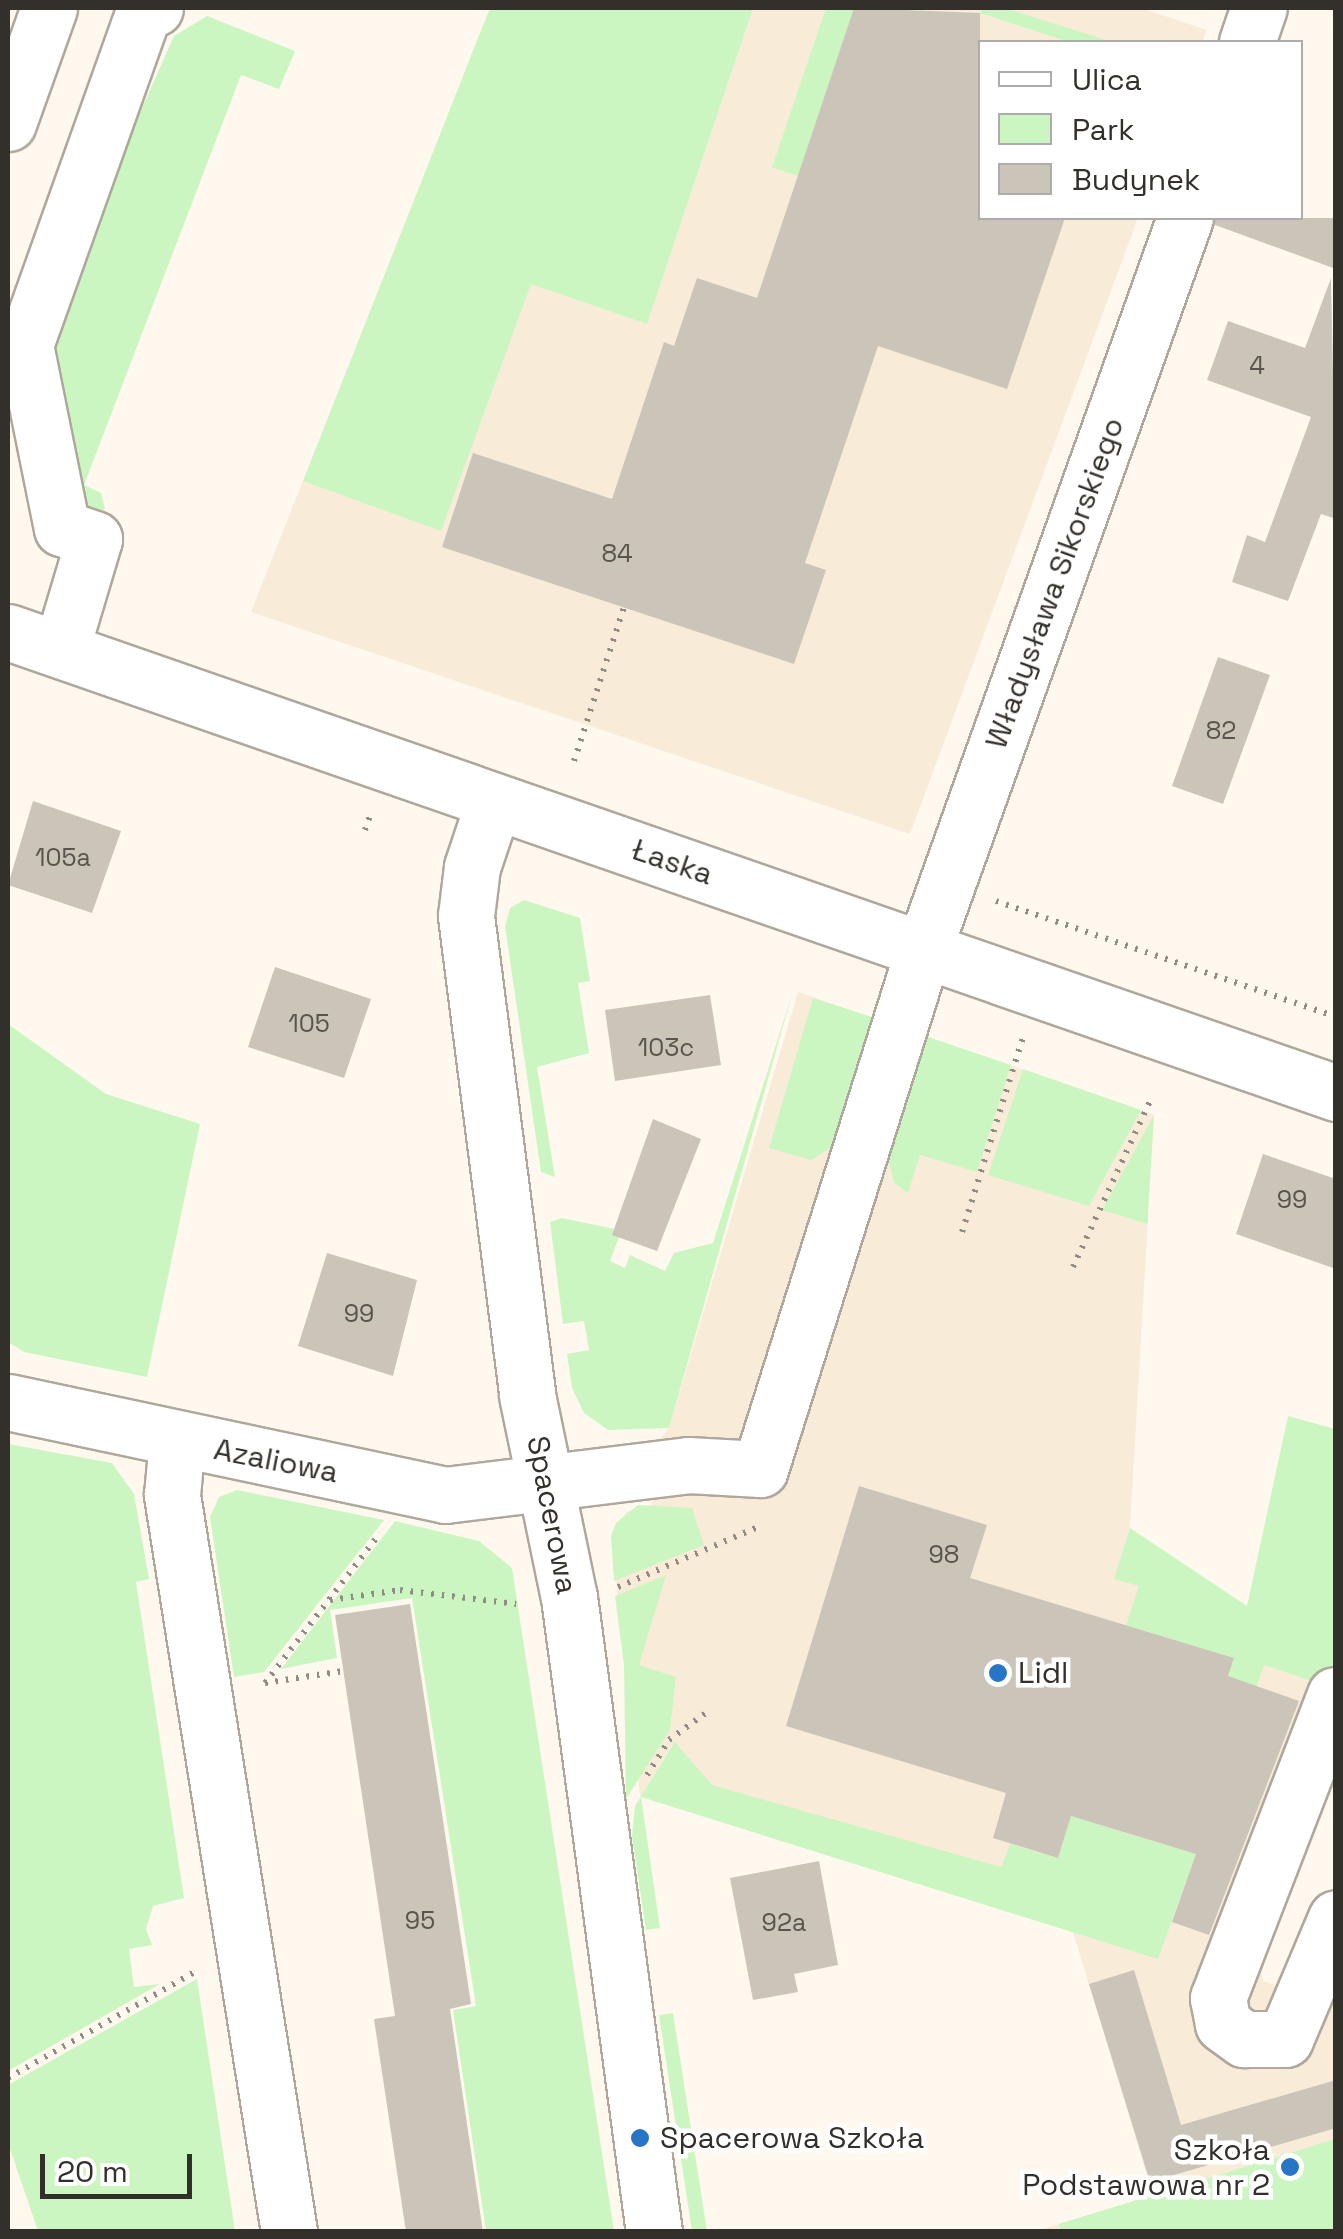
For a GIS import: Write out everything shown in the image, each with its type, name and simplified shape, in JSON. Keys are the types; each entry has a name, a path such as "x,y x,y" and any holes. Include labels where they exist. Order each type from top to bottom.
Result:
{"street":[{"path":"8,124 49,8"},
{"path":"1248,40 1259,8"},
{"path":"61,650 94,539 62,528 16,342 142,9"},
{"name":"Władysława Sikorskiego","path":"546,1486 688,1465 760,1468 924,948 1184,220"},
{"name":"Łaska","path":"8,632 1336,1093"},
{"name":"Spacerowa","path":"494,801 472,867 466,916 527,1395 569,1598 654,2232"},
{"name":"Azaliowa","path":"8,1402 445,1495 546,1486"},
{"path":"177,1440 172,1495 289,2232"},
{"path":"1335,1695 1218,1998 1223,2024 1244,2038 1285,2038 1336,1918"}],"path":[{"path":"574,762 624,607"},
{"path":"985,884 992,900 1336,1018"},
{"path":"962,1232 1017,1054"},
{"path":"1073,1267 1151,1099"},
{"path":"265,1683 385,1527"},
{"path":"329,1600 400,1590 528,1605"},
{"path":"248,1686 343,1671"},
{"path":"640,1784 669,1740 707,1712"},
{"path":"8,2078 244,1944"}],"shaded area":[{"path":"490,8 1141,8 1207,30 1203,40 978,40 978,220 1137,220 910,834 251,612"},
{"path":"798,992 1154,1115 1130,1528 1277,1628 1335,1689 1259,1962 1263,1981 1335,2003 1335,2231 1036,2231 1153,2195 1072,1929 640,1796 611,1536 626,1512 651,1505 660,1490 659,1440 669,1428"}],"green space":[{"path":"490,8 753,8 647,324 531,284 441,531 303,481"},
{"path":"826,8 854,8 798,176 772,167"},
{"path":"982,8 1005,8 1106,40 1063,40 980,13"},
{"path":"207,16 295,51 279,89 241,75 84,485 101,493 105,509 81,527 39,340 174,36"},
{"path":"524,900 580,918 590,981 578,983 589,1053 537,1067 555,1177 541,1172 505,926 510,908"},
{"path":"793,991 669,1428 608,1430 584,1413 572,1388 567,1354 589,1350 584,1321 563,1324 550,1222 562,1218 615,1229 619,1237 610,1261 625,1268 630,1255 665,1271 674,1253 713,1243"},
{"path":"813,998 878,1019 840,1142 811,1160 769,1148"},
{"path":"8,1024 106,1094 200,1124 147,1377 24,1352 8,1342"},
{"path":"922,1035 1011,1065 977,1172 920,1155 908,1193 894,1183 886,1151"},
{"path":"1023,1069 1141,1110 1089,1206 988,1175"},
{"path":"1154,1115 1148,1212 1148,1224 1102,1210"},
{"path":"1288,1416 1335,1429 1335,1689 1264,1665 1158,1959 641,1797 660,1928 646,1930 632,1836 635,1806 675,1742 712,1785 1001,1867 1010,1844 1058,1858 1071,1816 1175,1848 1234,1658 1126,1625 1139,1586 1114,1579 1130,1528 1247,1606"},
{"path":"8,1444 112,1463 134,1494 149,1579 136,1582 184,1898 153,1906 146,1929 152,1945 129,1949 134,1987 160,1984 8,2071"},
{"path":"237,1490 384,1520 264,1672 234,1677 210,1517 219,1497"},
{"path":"638,1505 692,1508 704,1545 614,1581 611,1536 616,1523"},
{"path":"395,1521 479,1541 512,1568 614,2231 486,2231 453,2010 476,2006 412,1598 330,1610 337,1658 281,1669"},
{"path":"666,1575 639,1665 676,1677 670,1730 626,1799 624,1665 615,1596"},
{"path":"197,1979 235,2231 38,2231 8,2143 8,2085"},
{"path":"673,2013 707,2231 692,2231 659,2015"},
{"name":"Szkoła Podstawowa nr 2","path":"1335,2139 1335,2231 1061,2232 1059,2224"}],"building":[{"path":"854,8 980,13 978,220 1064,220 1007,389 878,346 805,563 826,570 794,664 442,547 473,453 612,499 664,342 674,346 697,278 757,298"},
{"path":"1336,218 1336,269 1215,225 1215,220"},
{"path":"1331,278 1336,519 1321,514 1288,601 1232,582 1247,535 1265,542 1311,417 1207,380 1228,321 1305,348"},
{"path":"1218,657 1270,675 1223,804 1172,786"},
{"path":"33,801 121,831 92,913 8,885"},
{"path":"275,967 371,999 344,1078 248,1047"},
{"path":"710,995 721,1065 615,1081 605,1010"},
{"path":"653,1119 701,1139 657,1251 612,1235"},
{"path":"1263,1154 1336,1179 1336,1269 1236,1234"},
{"path":"327,1253 417,1280 393,1376 298,1346"},
{"path":"859,1486 987,1525 970,1578 1234,1658 1228,1676 1299,1701 1209,1935 1172,1922 1196,1854 1071,1816 1058,1858 993,1838 1006,1793 786,1726"},
{"path":"410,1604 471,2004 450,2009 483,2232 406,2232 374,2019 395,2016 335,1615"},
{"path":"819,1861 838,1965 794,1974 798,1992 753,2000 730,1878"},
{"path":"1134,1970 1181,2125 1336,2080 1336,2128 1150,2182 1089,1984"}],"place":[{"name":"Lidl","path":"998,1673"},
{"name":"Spacerowa Szkoła","path":"640,2138"},
{"name":"Szkoła Podstawowa nr 2","path":"1290,2167"}]}
